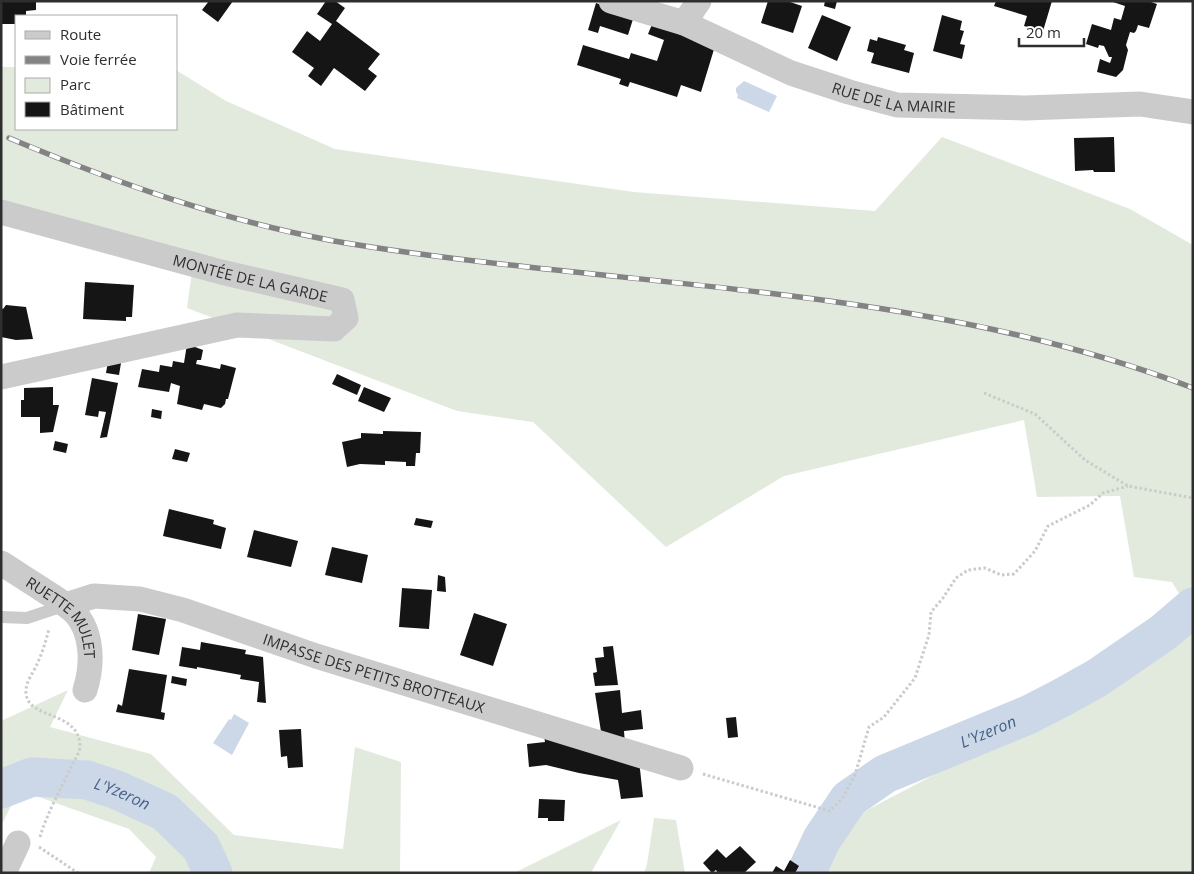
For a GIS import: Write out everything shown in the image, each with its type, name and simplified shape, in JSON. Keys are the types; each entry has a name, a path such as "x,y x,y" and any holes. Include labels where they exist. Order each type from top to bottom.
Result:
{"street":[{"name":"RUE DE LA MAIRIE","path":"611,1 684,23 790,73 897,105 1025,108 1140,104 1193,112"},
{"path":"684,23 699,1"},
{"name":"MONTÉE DE LA GARDE","path":"1,212 221,272 342,300 346,318 334,329 237,325 1,377"},
{"name":"RUETTE MULET","path":"1,563 58,608 76,614 87,634 91,656 90,676 85,690"},
{"name":"IMPASSE DES PETITS BROTTEAUX","path":"58,608 94,596 149,601 183,610 316,656 680,768"},
{"path":"4,873 18,843"}],"lane":[{"path":"1,617 28,618 58,608"}],"path":[{"path":"984,393 1035,414 1085,460 1128,486 1193,498"},
{"path":"680,768 830,811 842,799 855,775 869,727 884,717 915,678 929,635 931,612 956,578 968,570 985,568 1001,575 1014,574 1035,550 1048,526 1090,505 1103,493 1128,486"},
{"path":"58,608 27,684 26,695 30,703 39,710 62,719 71,725 76,733 80,749 41,834 39,847 78,873"}],"green space":[{"path":"1,67 15,67 15,130 178,130 178,71 226,101 335,149 634,192 875,211 942,137 1130,209 1193,245 1193,873 820,873 843,826 871,808 1035,722 1183,600 1172,582 1134,577 1120,496 1037,497 1024,420 784,476 666,547 533,422 457,411 187,308 194,257 1,200"},
{"path":"68,690 50,727 151,754 234,835 343,849 355,747 401,762 400,873 149,873 156,857 129,829 19,790 1,826 1,721"},
{"path":"654,818 676,820 685,873 644,873"},
{"path":"621,820 591,873 514,873"}],"water":[{"path":"744,81 777,96 769,112 737,98 736,88"},
{"path":"234,714 249,723 232,755 213,743"}],"building":[{"path":"1,1 36,1 36,10 26,11 26,15 15,15 15,24 1,24"},
{"path":"209,1 233,1 218,22 202,10"},
{"path":"326,1 335,1 345,8 336,21 380,54 368,69 377,76 365,91 334,68 321,86 308,76 314,68 292,52 307,31 320,41 332,24 317,14"},
{"path":"768,1 787,1 802,6 793,33 761,23"},
{"path":"825,1 837,1 835,9 824,6"},
{"path":"996,1 1052,1 1043,31 1024,26 1027,16 994,6"},
{"path":"1110,1 1148,1 1157,4 1149,28 1138,25 1134,33 1130,32 1126,45 1128,50 1123,70 1116,77 1097,72 1100,59 1110,63 1112,57 1109,57 1104,46 1099,45 1098,48 1086,44 1092,24 1111,30 1114,18 1121,20 1125,6"},
{"path":"596,3 634,16 628,35 600,26 598,33 588,30"},
{"path":"822,15 851,27 837,61 808,48"},
{"path":"942,15 962,21 960,30 964,31 960,44 965,45 962,59 933,51"},
{"path":"653,22 715,46 701,92 681,85 677,97 630,82 628,87 619,84 621,79 577,65 583,45 629,59 631,53 657,61 664,40 648,34"},
{"path":"878,37 906,45 904,50 914,53 909,73 871,63 874,53 867,51 870,39 877,41"},
{"path":"1114,137 1115,172 1075,171 1074,138"},
{"path":"85,282 134,285 132,317 126,317 126,321 83,319"},
{"path":"6,305 26,307 33,339 16,340 1,337 1,308 3,309"},
{"path":"187,344 203,350 201,360 197,360 196,364 220,369 221,364 236,368 228,399 226,399 225,404 221,408 204,404 202,410 177,404 180,386 171,383 169,392 138,387 142,369 159,372 160,365 172,367 173,361 184,363"},
{"path":"122,357 119,375 106,373 108,361"},
{"path":"337,374 361,385 357,395 332,384"},
{"path":"92,378 118,383 107,437 100,438 106,412 99,411 98,417 85,415"},
{"path":"53,387 53,405 59,405 53,432 40,433 40,417 21,417 21,400 24,400 24,388"},
{"path":"364,387 391,398 384,412 358,401"},
{"path":"152,409 162,411 161,419 151,417"},
{"path":"383,431 421,432 420,453 416,453 415,466 406,466 406,462 385,461 385,465 360,464 347,467 342,442 361,438 361,433 383,434"},
{"path":"55,441 68,444 66,453 53,450"},
{"path":"175,449 190,453 187,462 172,459"},
{"path":"169,509 214,520 213,524 226,528 221,549 163,536"},
{"path":"416,518 433,521 431,528 414,525"},
{"path":"254,530 298,541 291,567 247,557"},
{"path":"332,547 368,555 362,583 325,575"},
{"path":"438,575 445,577 446,592 437,591"},
{"path":"402,588 432,590 429,629 399,627"},
{"path":"474,613 507,624 493,666 460,655"},
{"path":"138,614 166,619 159,655 132,650"},
{"path":"201,642 246,650 245,654 263,657 266,703 257,702 259,682 240,679 241,675 197,667 197,669 179,666 182,647 200,650"},
{"path":"613,646 618,685 595,686 593,673 597,672 595,658 604,657 603,647"},
{"path":"129,669 167,675 161,712 165,713 164,720 116,712 118,704 122,706"},
{"path":"172,676 187,679 186,686 171,683"},
{"path":"620,690 622,713 641,710 643,729 624,731 625,744 602,738 595,693"},
{"path":"736,717 738,737 728,738 726,718"},
{"path":"301,729 303,767 288,768 287,756 281,757 279,730"},
{"path":"543,730 639,760 643,797 621,799 618,780 546,765 529,767 527,744 545,742"},
{"path":"539,799 565,800 564,821 548,821 548,818 538,818"},
{"path":"740,846 756,862 744,873 718,873 716,870 712,873 703,863 717,849 726,858"},
{"path":"790,860 799,866 795,873 772,873 776,866 784,871"}],"waterway":[{"name":"L'Yzeron","path":"806,873 822,839 849,799 885,774 1028,715 1063,697 1097,678 1164,632 1193,607"},
{"name":"L'Yzeron","path":"1,789 32,777 87,780 117,790 165,812 201,847 213,873"}],"railway":[{"path":"9,138 88,170 209,211 334,241 504,264 781,295 865,306 948,320 1031,338 1112,360 1193,388"}]}
